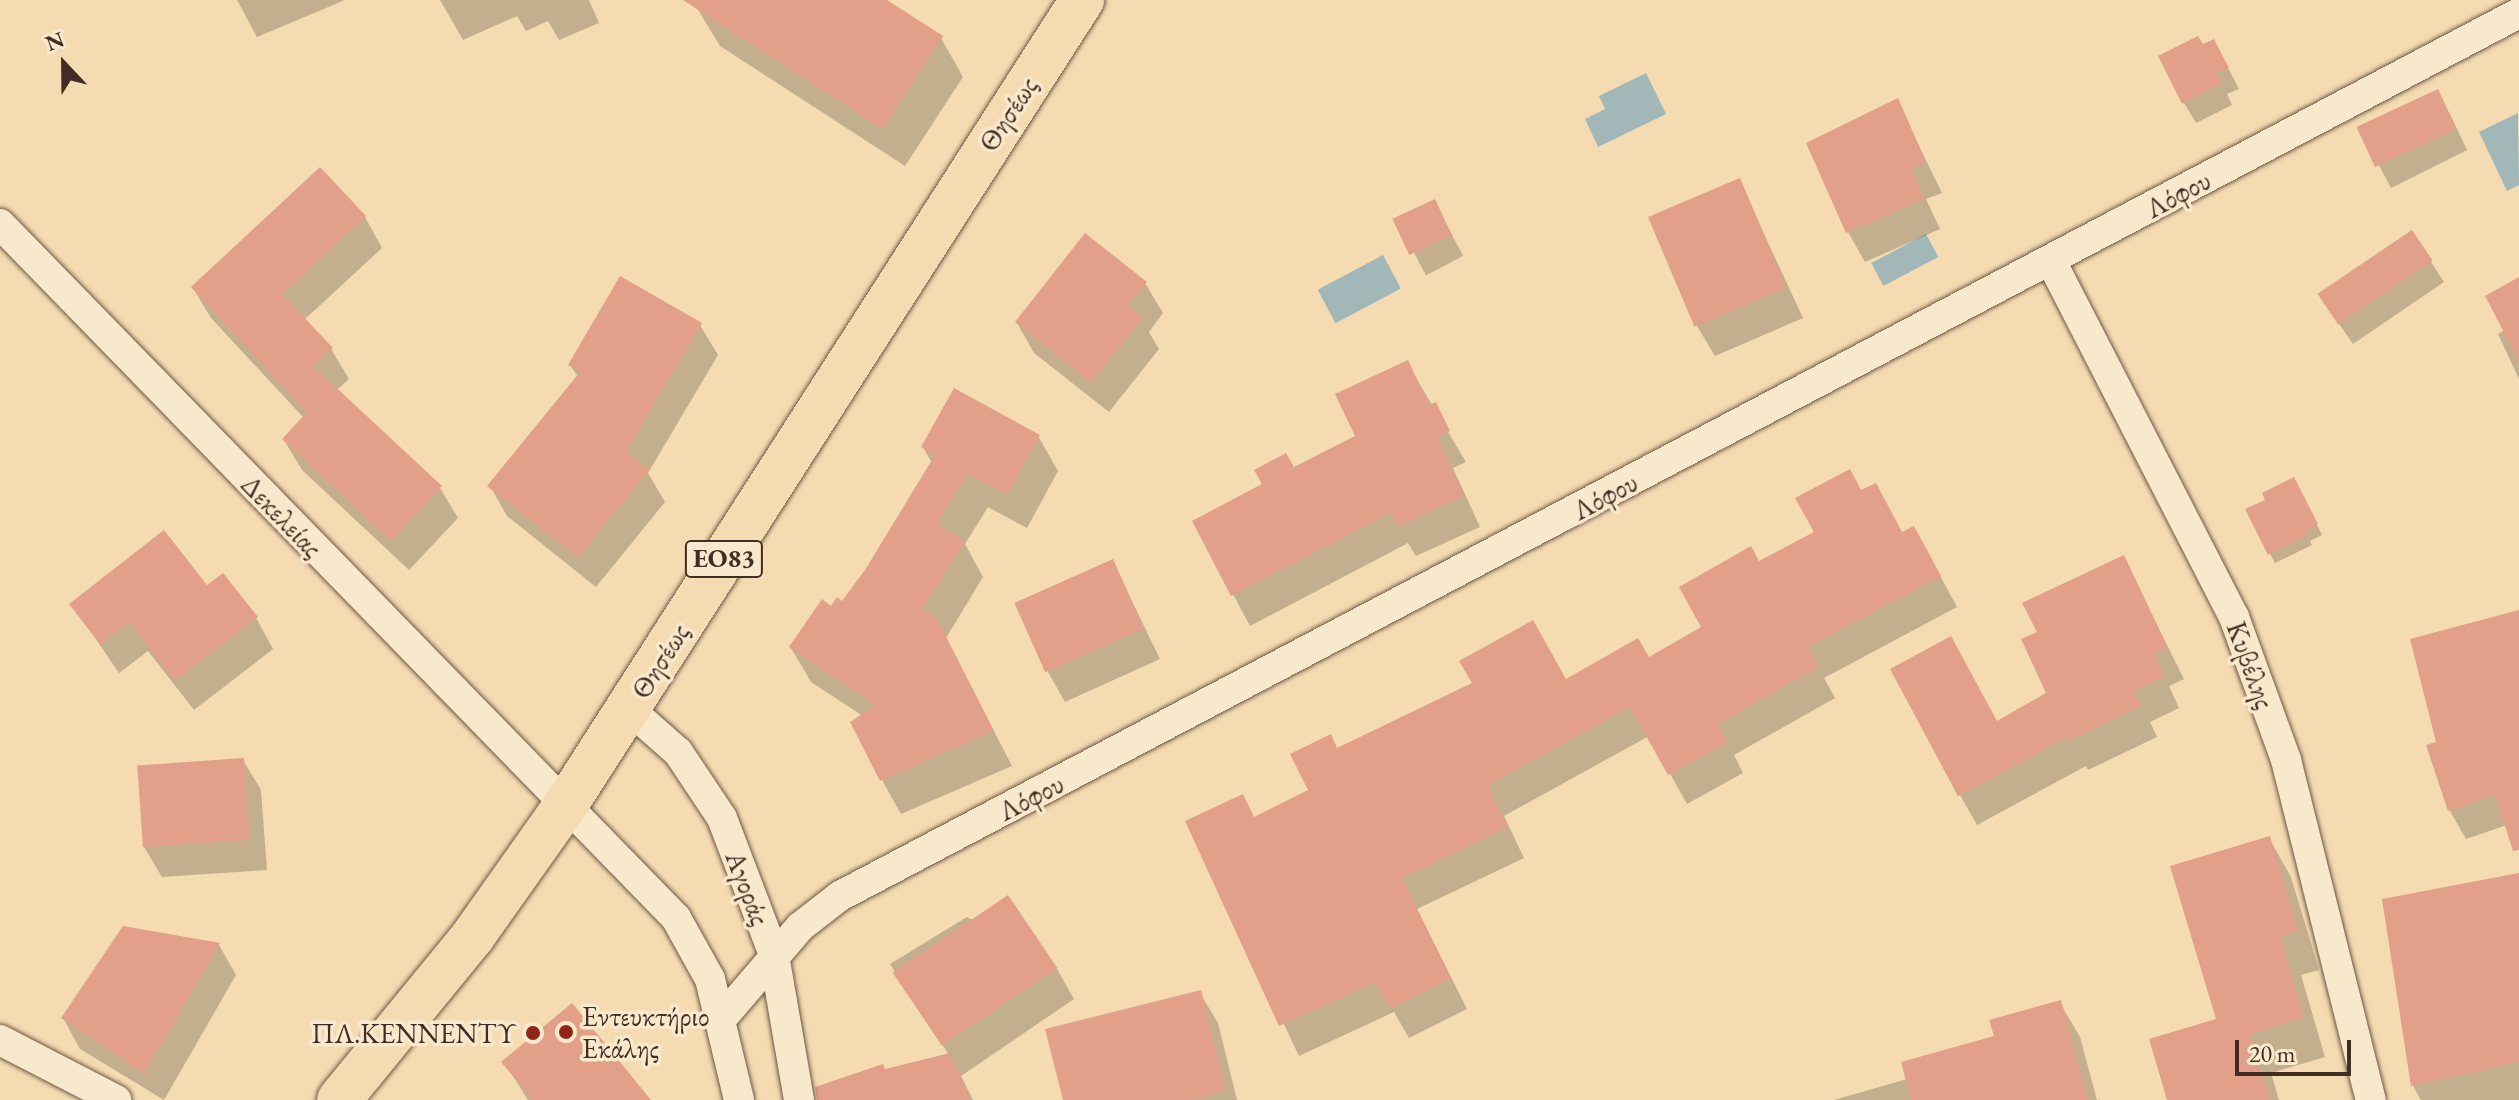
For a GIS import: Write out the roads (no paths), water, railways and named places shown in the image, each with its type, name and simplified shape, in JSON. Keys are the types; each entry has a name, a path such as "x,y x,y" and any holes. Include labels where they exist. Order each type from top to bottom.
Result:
{"main road":[{"name":"Θησέως","path":"339,1100 473,936 565,806 1082,0"}],"street":[{"name":"Λόφου","path":"722,1018 774,955 840,896 2519,13"},
{"name":"Δεκελείας","path":"0,224 565,806"},
{"name":"Κυβέλης","path":"2051,261 2234,617 2286,760 2371,1100"},
{"name":"Αγοράς","path":"629,709 678,752 722,818 774,955 799,1100"},
{"path":"565,806 676,918 703,963 722,1018 739,1100"},
{"path":"0,1040 116,1100"}],"place":[{"name":"Εντευκτήριο Εκάλης","path":"566,1032"},
{"name":"ΠΛ.ΚΕΝΝΕΝΤΥ","path":"533,1033"}]}
